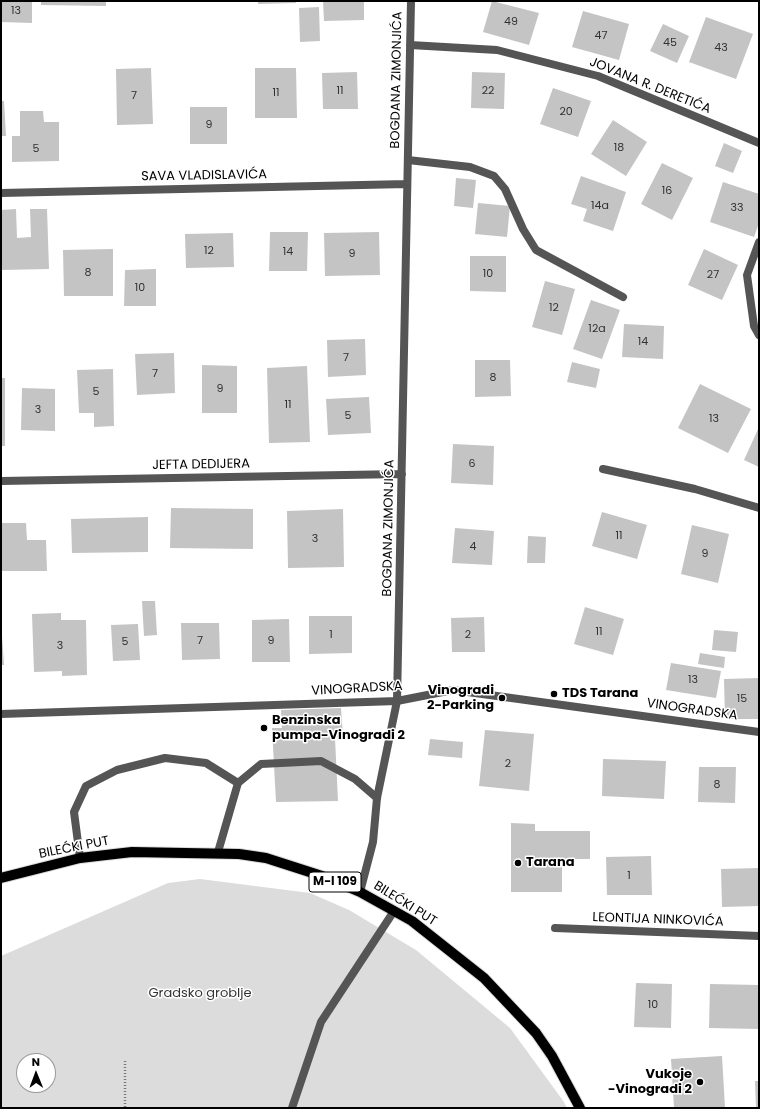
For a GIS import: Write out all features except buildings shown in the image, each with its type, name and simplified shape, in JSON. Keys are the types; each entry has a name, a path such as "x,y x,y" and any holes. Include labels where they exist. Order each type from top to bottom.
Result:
{"main road":[{"name":"BILEĆKI PUT","path":"1,878 80,858 132,852 218,852 266,858 322,876 360,892 394,911 443,944 484,978 536,1034 552,1056 580,1108"}],"street":[{"name":"BOGDANA ZIMONJIĆA","path":"360,892 372,842 377,798 397,701 411,1"},
{"name":"JOVANA R. DERETIĆA","path":"410,45 497,50 598,76 759,143"},
{"name":"BOGDANA ZIMONJIĆA","path":"408,160 470,167 494,176 505,189 523,229 536,250 623,297"},
{"name":"SAVA VLADISLAVIĆA","path":"1,193 407,184"},
{"path":"759,242 747,275 754,326 759,335"},
{"path":"603,469 695,489 759,508"},
{"name":"JEFTA DEDIJERA","path":"1,481 402,474"},
{"name":"VINOGRADSKA","path":"1,714 397,701 454,690 759,732"},
{"path":"80,858 74,812 86,786 117,770 165,758 206,763 238,784"},
{"path":"218,852 238,784 261,764 321,761 355,779 377,798"},
{"path":"292,1108 321,1022 394,911"},
{"name":"LEONTIJA NINKOVIĆA","path":"555,928 759,936"}],"path":[{"path":"124,1061 125,1108"}],"green space":[{"name":"Gradsko groblje","path":"200,879 310,893 349,910 416,950 510,1028 567,1108 1,1108 1,956 168,883"}],"place":[{"name":"TDS Tarana","path":"554,694"},
{"name":"Vinogradi 2-Parking","path":"502,698"},
{"name":"Benzinska pumpa-Vinogradi 2","path":"264,728"},
{"name":"Tarana","path":"518,863"},
{"name":"Vukoje -Vinogradi 2","path":"700,1082"}]}
